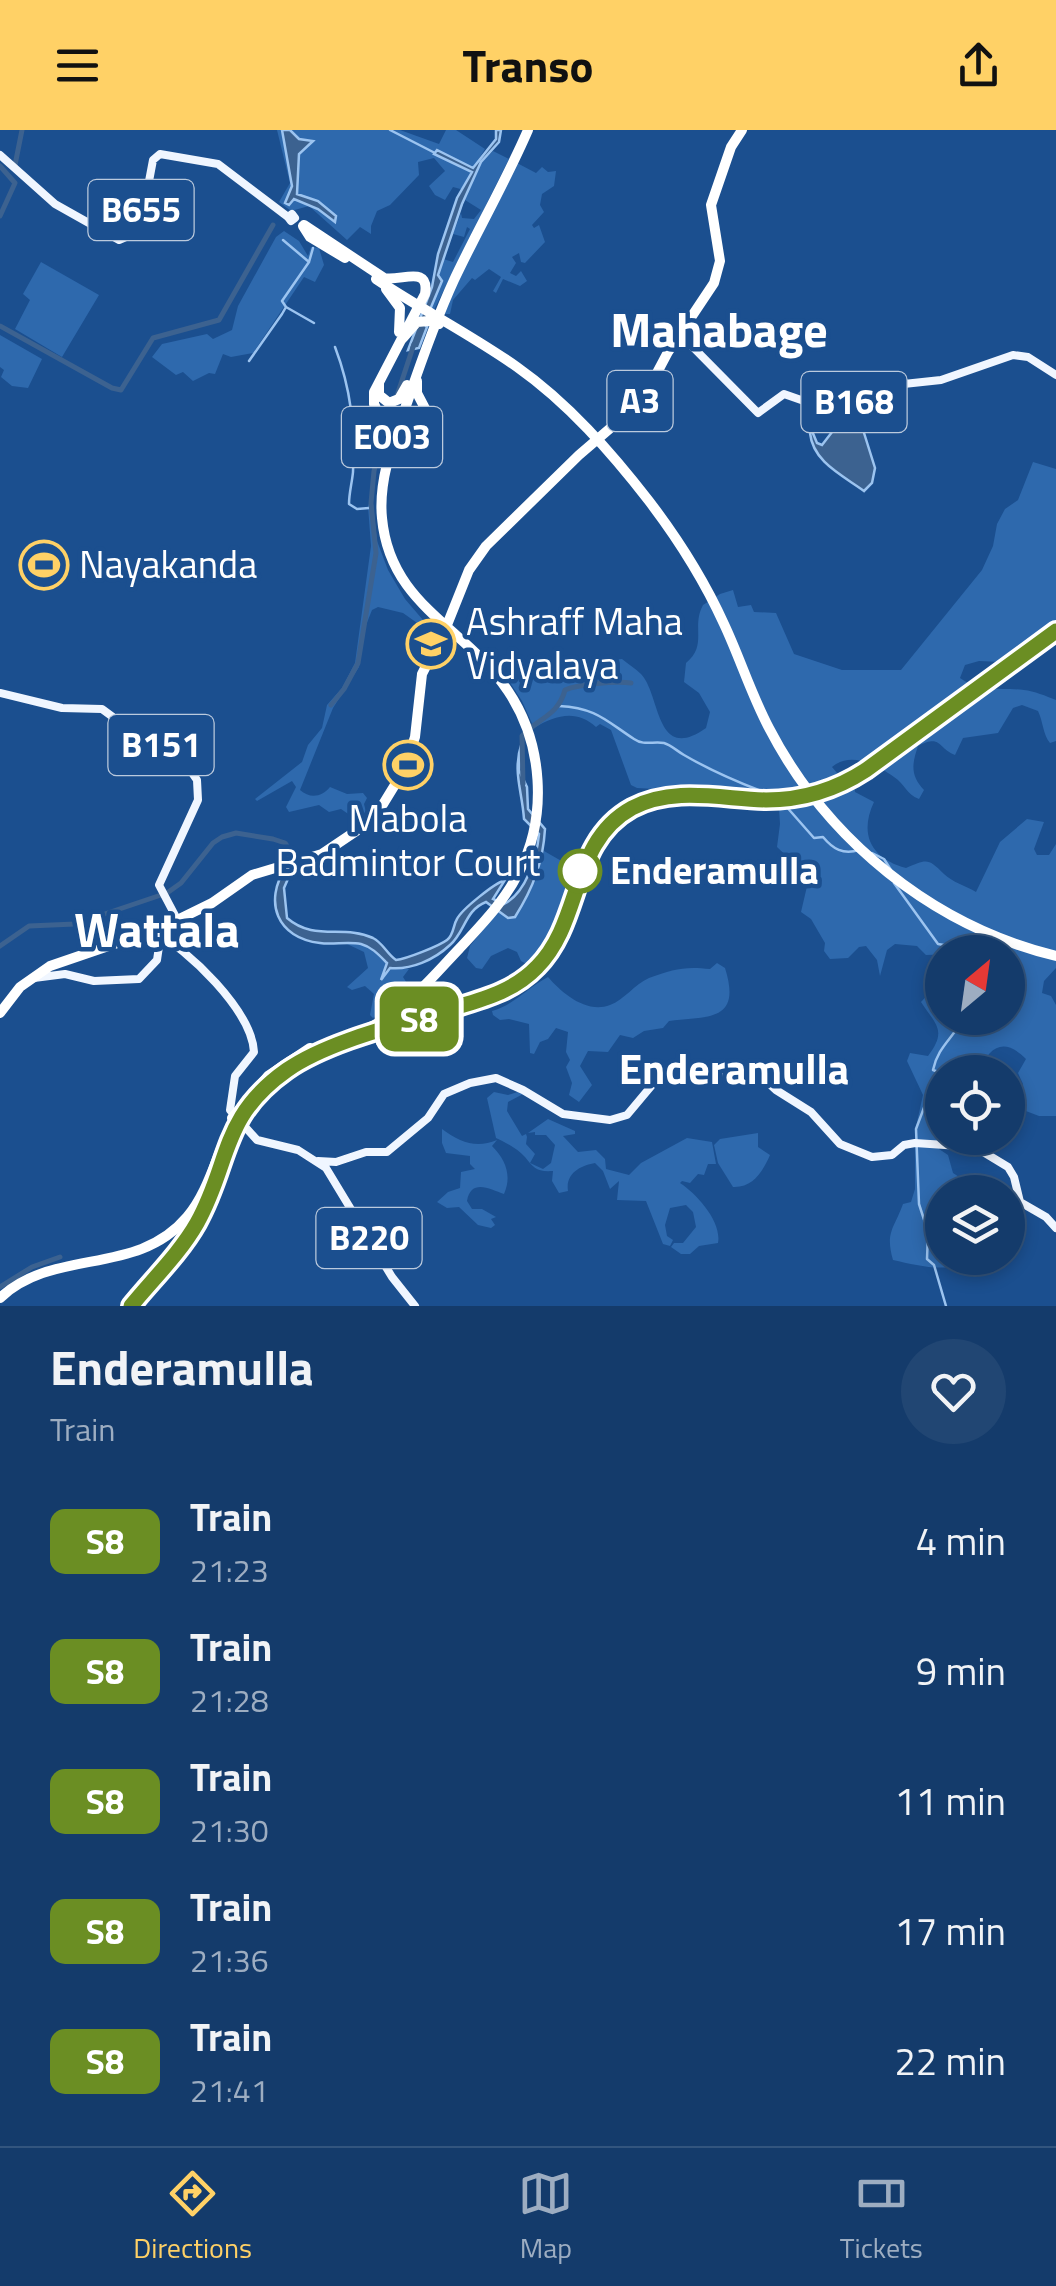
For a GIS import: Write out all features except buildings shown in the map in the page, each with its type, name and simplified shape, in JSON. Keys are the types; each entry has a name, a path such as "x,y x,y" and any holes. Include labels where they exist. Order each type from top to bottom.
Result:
{"highway":[{"name":"E003","path":"522,719 490,670 408,594 391,564 379,520 383,469 424,349 450,281 526,130"},
{"name":"A3","path":"31,977 58,962 158,931 213,901 248,874 320,852 368,821 382,806 414,737 420,673 445,627 464,575 480,550 641,399 717,278 720,258 710,205 741,130"},
{"path":"298,223 515,365 554,396 615,460 662,519 708,591 784,755 849,839 900,883 953,916 1010,942 1056,955"},
{"path":"298,223 377,278 516,363 586,424 650,498 712,594 786,754 813,794 851,838 943,908 1006,938 1056,955"},
{"path":"379,520 378,489 385,432 369,403 381,377 399,340 425,286 420,278 410,276 403,289 426,309"},
{"path":"377,278 422,277 426,290 373,391 372,402 384,418 416,428 429,419 416,389 424,349"},
{"path":"377,278 399,304 399,340"},
{"path":"399,340 416,322 429,320 476,342"},
{"name":"E003","path":"0,1296 35,1270 152,1246 185,1220 200,1197 233,1119 270,1078 311,1050 378,1021 412,998 490,915 521,862 533,815 534,772 522,719 495,672 426,610 400,575 382,520 384,480 391,451 424,349"},
{"path":"381,377 381,398 395,401 424,349"},
{"path":"391,451 407,411 416,405 428,416 424,425 416,428"},
{"name":"E003","path":"378,1021 490,915"},
{"name":"A3","path":"0,1011 31,977 61,959 178,920"}],"main road":[{"name":"B655","path":"0,155 54,204 119,240 126,237 144,204 153,160 160,154 218,164 298,223"},
{"name":"B168","path":"679,333 759,414 784,394 804,401 844,405 884,386 941,380 1012,354 1028,357 1056,375"},
{"name":"B151","path":"0,693 62,708 102,709 140,737 181,757 197,780 198,800 160,880 163,897 178,920"},
{"path":"31,977 65,974 94,981 140,979 157,960 158,931"},
{"path":"158,931 205,969 242,1018 253,1043 252,1057 234,1078 230,1110 257,1140 298,1150 318,1161 336,1162 362,1153 387,1152 424,1122 448,1092 494,1078 563,1114 604,1120 624,1117 653,1084 715,1073 760,1076 811,1112 833,1138 854,1151 885,1157 897,1153 904,1145 919,1143 968,1145 993,1156 1014,1176 1020,1202 1046,1216 1056,1228"},
{"name":"B220","path":"318,1161 340,1187 392,1277 415,1306"}],"shaded area":[{"path":"277,130 400,130 439,144 446,130 456,130 485,149 473,168 434,153 472,172 464,190 453,187 445,200 429,186 445,171 434,158 418,162 419,175 390,205 377,211 371,234 360,227 347,240 309,206 291,211 279,202 290,183"},
{"path":"282,130 313,141 299,154 297,194 318,201 336,216 335,222 318,209 294,199 289,205 285,203 292,186"},
{"path":"496,130 501,130 499,142 481,162 462,204 419,348 408,350 432,287 438,254 457,198 472,172 434,154 437,150 473,168 496,139"},
{"path":"493,151 509,159 434,310 431,309 442,281 438,276 443,259 453,262 470,229 467,227 464,237 453,234 461,213 462,218 474,219 481,210 465,200 481,162"},
{"path":"517,163 536,173 542,167 548,172 556,171 554,186 542,194 540,205 544,212 532,225 539,225 545,242 525,263 519,253 512,257 516,263 510,273 516,276 521,271 527,281 520,286 503,279 496,293 493,291 501,277 489,269 475,280 472,278 453,300 450,314 441,314"},
{"path":"284,231 299,241 308,256 311,247 319,248 324,265 315,282 304,277 253,353 231,357 223,354 215,374 193,381 183,372 176,375 152,357 162,344 207,334 213,339 232,330 238,306 276,237"},
{"path":"41,262 99,295 62,357 15,329 30,300 23,294"},
{"path":"0,335 42,359 28,388 12,386 1,377 4,370 0,367"},
{"path":"859,417 875,468 872,483 864,491 823,460 810,433 822,445 839,423"},
{"path":"1033,462 1056,469 1056,627 1002,662 965,665 960,678 983,688 1028,691 1056,700 1056,741 1048,740 1038,711 1022,705 1013,708 998,733 963,738 955,755 936,742 918,746 914,774 924,790 919,799 872,764 847,760 832,767 838,774 852,774 855,792 874,802 868,835 885,859 906,868 930,863 976,892 1000,842 1027,819 1044,822 1034,849 1037,855 1049,855 1056,844 1056,968 1044,981 1042,993 1051,996 1056,1005 1056,1116 1025,1111 1026,1059 1011,1048 998,1048 988,1055 929,1055 938,1035 1025,1035 1025,935 925,935 925,954 917,946 895,944 887,950 880,976 877,960 866,946 859,947 848,958 830,959 811,919 801,912 808,882 777,847 779,808 763,795 637,788 631,785 611,730 574,716 558,717 534,728 505,675 536,664 568,678 622,659 641,674 668,732 677,738 689,737 706,728 710,712 699,693 684,682 686,663 698,643 700,613 703,605 733,590 738,607 751,605 754,612 776,613 794,654 842,670 901,670 982,570 993,546 997,524 1005,509 1018,500"},
{"path":"372,495 377,541 388,570 405,599 429,627 403,613 378,607 372,610 364,630 359,667 333,708 300,790 312,796 330,787 347,794 363,793 367,798 367,816 357,820 341,809 329,812 319,805 289,812 286,807 296,787 292,781 255,799 302,762 308,745 322,728 327,705 342,688 355,663 371,546 368,506"},
{"path":"522,742 519,770 527,787 528,809 545,829 536,875 515,917 508,918 486,902 474,910 444,950 414,966 390,968 381,980 387,963 369,947 305,940 284,926 275,905 276,893 286,867 294,865 284,888 287,918 308,929 373,938 396,960 447,940 460,915 500,882 505,880 493,899 504,904 512,899 529,874 539,834 524,819 518,772"},
{"path":"544,851 565,863 565,906 558,932 532,967 508,948 491,956 482,969 476,968 467,958 470,946 499,909 515,917 537,878"},
{"path":"358,943 387,963 381,977 390,968 409,969 403,977 410,988 393,983 389,996 393,1004 373,1018 370,1015 374,994 365,986 352,990 347,987 368,968 364,952 347,944"},
{"path":"717,963 725,968 729,986 725,1007 708,1016 669,1021 663,1028 644,1031 633,1038 620,1035 608,1052 588,1051 580,1066 592,1085 579,1102 569,1095 572,1083 566,1067 570,1060 566,1052 568,1032 556,1028 548,1039 540,1042 534,1054 530,1053 529,1024 500,1020 492,1011 548,977 575,1000 601,1007 615,1003 649,978 679,969 710,969"},
{"path":"910,1053 925,1056 925,1155 948,1155 956,1175 925,1175 925,1266 893,1260 890,1243 903,1204 911,1202 915,1189 915,1131 923,1095 907,1061"},
{"path":"494,1092 525,1093 508,1102 507,1111 522,1136 526,1134 526,1144 535,1154 530,1163 519,1151 496,1138 487,1098"},
{"path":"548,1119 575,1131 563,1136 578,1152 596,1150 605,1159 606,1169 629,1175 641,1163 687,1138 712,1142 716,1164 708,1164 704,1175 698,1174 690,1183 680,1183 707,1209 716,1226 718,1243 699,1246 690,1254 681,1254 671,1247 683,1243 696,1227 693,1212 686,1205 670,1208 665,1225 667,1236 673,1240 670,1246 663,1244 646,1201 617,1200 619,1181 610,1189 595,1163 576,1171 569,1179 568,1191 559,1193 552,1181 553,1171 543,1171 530,1163 543,1169 551,1163 555,1145 546,1135 528,1133"},
{"path":"442,1129 468,1143 497,1140 492,1146 507,1175 504,1194 477,1187 467,1201 472,1209 482,1209 496,1217 491,1219 495,1225 491,1228 478,1225 459,1207 447,1208 437,1202 460,1188 461,1172 475,1169 470,1156 446,1153"},
{"path":"758,1133 758,1147 770,1155 752,1182 733,1187 718,1163 714,1145 720,1139"}],"waterway":[{"path":"15,165 22,130"},
{"path":"390,130 435,153"},
{"path":"0,166 15,183 0,216"},
{"path":"0,326 121,390 153,338 219,320 273,225"},
{"path":"283,240 309,262"},
{"path":"249,361 286,307 282,301 309,262 313,248"},
{"path":"286,307 314,323"},
{"path":"385,432 414,344"},
{"path":"335,347 345,378 352,424 349,504 357,509 369,508"},
{"path":"331,705 358,663 376,553 371,503 381,443"},
{"path":"523,784 522,736 553,711 565,690 631,683"},
{"path":"559,706 591,712 638,741 667,744 712,770 761,791"},
{"path":"763,802 785,805 814,838 823,837 843,851 859,850"},
{"path":"0,946 29,926 75,924 167,893 222,837 236,833 285,843 289,862"},
{"path":"872,853 884,859 891,870"},
{"path":"894,883 932,935"},
{"path":"938,1055 952,1035"},
{"path":"925,1105 916,1129 919,1204 928,1232 927,1259 934,1265 946,1306"},
{"path":"0,1287 32,1267 60,1257"}],"railway":[{"path":"131,1306 197,1223 238,1122 266,1087 287,1070 326,1049 489,996 528,975 552,948 588,859 599,838 616,820 639,805 670,796 779,799 806,795 843,782 1056,631"}],"train":[{"name":"S8","path":"131,1306 194,1229 235,1126 264,1090 308,1057 488,997 527,977 556,940 591,848 627,811 672,795 777,800 838,785 866,770 1056,631"}],"place":[{"name":"Nayakanda","path":"44,565"},
{"name":"Ashraff Maha Vidyalaya","path":"431,644"},
{"name":"Mabola Badmintor Court","path":"408,765"},
{"name":"Enderamulla","path":"580,871"}],"district":[{"name":"Mahabage","path":"719,330"},
{"name":"Wattala","path":"157,930"},
{"name":"Enderamulla","path":"734,1069"}]}
